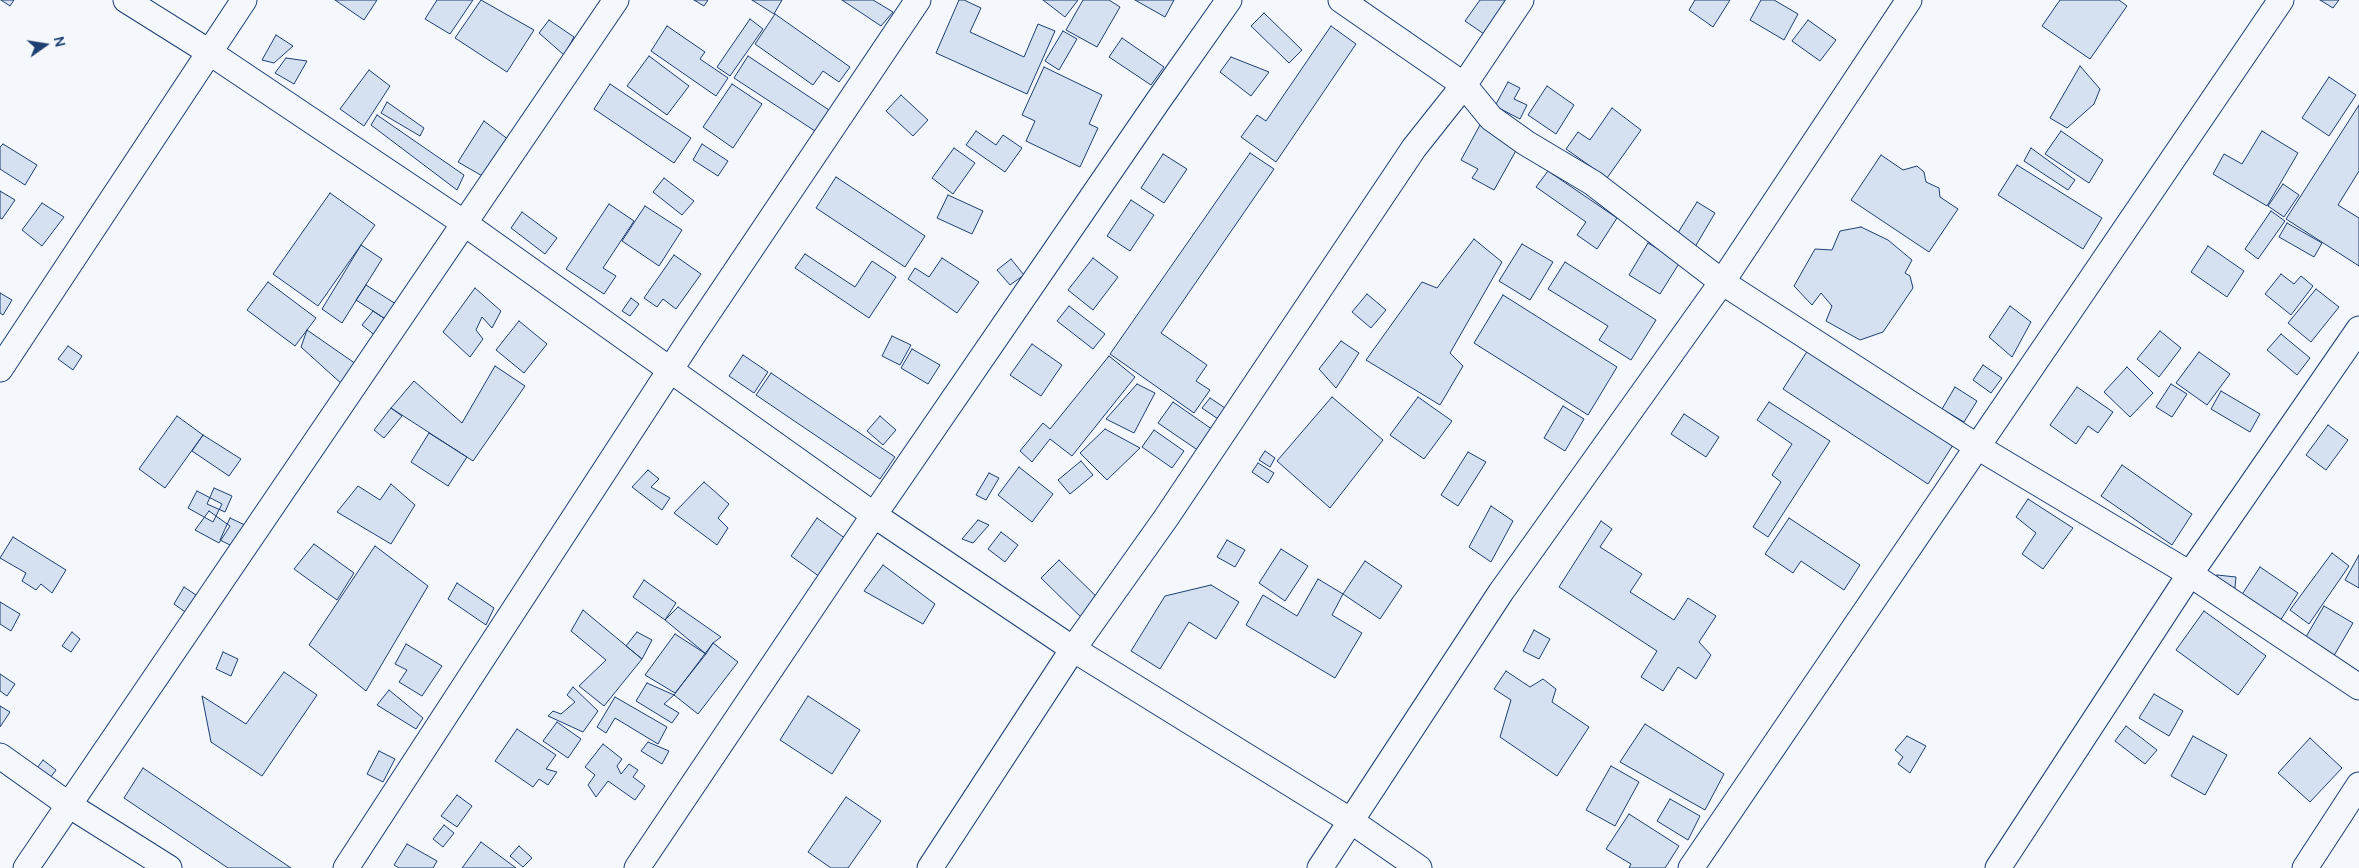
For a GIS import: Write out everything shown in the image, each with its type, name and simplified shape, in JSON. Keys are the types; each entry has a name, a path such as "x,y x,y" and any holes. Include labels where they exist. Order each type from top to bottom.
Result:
{"street":[{"path":"126,0 209,52 464,223 874,515 1073,649 1351,821 1419,868"},
{"path":"0,369 244,0"},
{"path":"26,868 616,0"},
{"path":"346,868 671,369 918,0"},
{"path":"637,868 874,515 1158,101 1230,0"},
{"path":"1341,0 1464,85 1491,118 1526,143 1593,184 1722,282 1976,446 2190,574 2359,688"},
{"path":"930,868 1073,649 1166,518 1414,148 1464,85 1521,0"},
{"path":"1320,868 1501,592 1722,282 1909,0"},
{"path":"1691,868 1976,446 2281,0"},
{"path":"1998,868 2190,574 2359,328"},
{"path":"0,756 69,805 168,868"},
{"path":"2304,868 2359,785"}],"building":[{"path":"1,0 14,0 10,6"},
{"path":"335,0 377,0 364,20"},
{"path":"437,0 473,0 450,34 425,19"},
{"path":"481,0 534,30 507,72 455,38"},
{"path":"694,0 708,0 704,6"},
{"path":"752,0 782,0 774,14"},
{"path":"842,0 873,0 893,12 881,26"},
{"path":"959,0 964,0 981,8 970,32 1024,57 1038,24 1055,31 1027,94 936,53"},
{"path":"1043,0 1078,0 1065,17"},
{"path":"1083,0 1109,0 1120,7 1097,47 1066,30"},
{"path":"1135,0 1174,0 1165,17"},
{"path":"1480,0 1507,0 1484,34 1465,21"},
{"path":"1695,0 1730,0 1713,27 1689,10"},
{"path":"1761,0 1774,0 1798,14 1784,40 1750,20"},
{"path":"2060,0 2119,0 2127,6 2090,59 2042,26"},
{"path":"2320,0 2339,0 2333,8"},
{"path":"1264,13 1302,50 1289,63 1251,26"},
{"path":"775,14 850,67 839,82 823,71 813,85 755,44"},
{"path":"750,19 763,29 730,76 717,67"},
{"path":"549,20 574,37 564,55 539,33"},
{"path":"1808,20 1836,40 1820,61 1792,41"},
{"path":"667,26 705,52 700,59 728,78 716,96 651,51"},
{"path":"1331,26 1356,44 1276,162 1241,137 1257,115 1266,121"},
{"path":"1063,31 1077,39 1059,70 1045,61"},
{"path":"276,35 293,46 274,63 262,60"},
{"path":"1122,38 1164,67 1151,85 1109,57"},
{"path":"649,56 689,86 667,115 627,86"},
{"path":"748,56 829,110 815,131 734,78"},
{"path":"1231,57 1269,72 1251,96 1220,72"},
{"path":"286,58 307,61 294,84 275,73"},
{"path":"2080,66 2100,89 2094,104 2067,128 2050,118"},
{"path":"1044,67 1102,95 1089,124 1098,128 1080,167 1026,141 1035,121 1022,115"},
{"path":"369,70 390,86 364,126 340,109"},
{"path":"2329,77 2356,95 2329,136 2302,118"},
{"path":"1508,82 1520,88 1514,99 1527,105 1520,119 1495,106"},
{"path":"610,84 691,138 674,163 594,109"},
{"path":"732,84 762,104 733,148 703,127"},
{"path":"1547,86 1574,105 1556,134 1528,115"},
{"path":"901,95 928,120 913,136 886,111"},
{"path":"387,102 424,128 420,136 381,113"},
{"path":"2359,105 2359,171 2338,205 2359,218 2359,266 2286,219"},
{"path":"1612,108 1641,130 1607,178 1566,149 1578,132 1590,140"},
{"path":"377,115 464,175 457,190 371,125"},
{"path":"484,121 509,140 484,177 458,162"},
{"path":"1480,125 1518,147 1494,190 1472,178 1478,169 1461,160"},
{"path":"976,131 996,145 1003,135 1022,148 1005,172 966,145"},
{"path":"2061,131 2103,160 2089,183 2045,154"},
{"path":"2262,131 2298,153 2267,206 2213,174 2224,154 2242,164"},
{"path":"3,144 37,165 25,185 0,169 0,147"},
{"path":"702,144 728,161 718,176 693,160"},
{"path":"954,148 975,163 953,194 932,178"},
{"path":"2031,148 2075,180 2068,190 2024,161"},
{"path":"1250,153 1274,169 1161,333 1207,365 1196,381 1210,390 1194,413 1110,354"},
{"path":"1163,154 1187,169 1164,203 1141,188"},
{"path":"1881,155 1903,170 1917,166 1924,172 1926,182 1939,188 1940,197 1958,209 1929,252 1851,200"},
{"path":"2017,165 2102,218 2083,249 1998,195"},
{"path":"1548,171 1617,218 1597,249 1577,235 1586,222 1536,187"},
{"path":"836,177 925,236 905,267 816,208"},
{"path":"664,178 694,201 682,215 653,192"},
{"path":"2283,184 2299,195 2284,217 2268,206"},
{"path":"0,191 15,200 2,219 0,218"},
{"path":"330,193 375,225 318,306 273,274"},
{"path":"948,195 983,211 972,234 937,218"},
{"path":"1131,200 1154,215 1130,251 1107,236"},
{"path":"1697,202 1715,213 1695,247 1676,236"},
{"path":"42,203 64,217 42,246 22,230"},
{"path":"609,204 634,221 603,268 616,276 604,294 566,269"},
{"path":"645,206 682,230 659,266 622,241"},
{"path":"2271,211 2285,221 2258,259 2245,249"},
{"path":"522,212 557,238 545,254 511,228"},
{"path":"2287,223 2322,243 2314,257 2279,237"},
{"path":"1861,227 1888,240 1912,260 1905,273 1910,276 1913,288 1883,332 1860,340 1826,321 1832,306 1821,293 1812,305 1794,286 1815,249 1832,250 1840,231"},
{"path":"1474,239 1502,262 1450,353 1463,366 1440,405 1366,360 1422,282 1437,288"},
{"path":"1648,243 1680,262 1660,294 1629,275"},
{"path":"1522,244 1553,262 1530,300 1499,281"},
{"path":"361,245 382,259 342,323 322,309"},
{"path":"2208,246 2244,271 2227,297 2191,272"},
{"path":"805,254 855,287 872,261 896,277 869,318 795,268"},
{"path":"674,255 701,274 676,309 663,299 657,307 644,298"},
{"path":"942,258 979,282 957,313 908,279 915,268 929,277"},
{"path":"1093,258 1118,277 1093,310 1068,290"},
{"path":"1011,259 1024,275 1010,285 997,270"},
{"path":"1565,262 1656,320 1631,360 1599,340 1608,326 1548,289"},
{"path":"2281,274 2294,284 2301,276 2313,286 2291,315 2265,294"},
{"path":"268,282 316,318 295,346 247,310"},
{"path":"366,285 399,306 390,322 356,300"},
{"path":"475,288 501,311 492,328 482,317 476,330 483,339 470,357 443,332"},
{"path":"2316,289 2339,307 2311,342 2288,323"},
{"path":"0,293 12,300 3,315 0,313"},
{"path":"1367,294 1386,310 1371,328 1352,312"},
{"path":"1503,295 1617,367 1588,415 1474,343"},
{"path":"631,298 639,304 630,316 622,311"},
{"path":"1069,306 1105,334 1093,349 1057,321"},
{"path":"2010,306 2031,322 2012,357 1989,337"},
{"path":"373,311 390,322 377,337 362,325"},
{"path":"519,321 547,344 524,373 496,350"},
{"path":"307,330 356,364 343,385 301,347"},
{"path":"2160,331 2181,348 2159,377 2137,359"},
{"path":"2281,334 2310,358 2297,375 2267,350"},
{"path":"892,336 911,345 900,365 882,356"},
{"path":"1341,341 1359,353 1336,388 1319,369"},
{"path":"1032,344 1062,365 1041,396 1010,375"},
{"path":"68,346 82,356 73,370 58,359"},
{"path":"912,349 940,365 928,384 901,368"},
{"path":"1808,350 1953,445 1928,484 1783,389"},
{"path":"2199,352 2230,374 2207,405 2176,383"},
{"path":"743,355 768,372 754,393 729,376"},
{"path":"1109,356 1135,377 1072,456 1050,439 1032,462 1020,451 1043,423 1050,429"},
{"path":"1983,365 2002,378 1991,393 1973,380"},
{"path":"495,366 525,386 473,461 391,408 414,381 462,423"},
{"path":"2127,367 2153,393 2130,417 2104,392"},
{"path":"771,373 895,457 880,479 756,395"},
{"path":"1137,384 1155,393 1134,433 1106,419"},
{"path":"2171,384 2187,394 2172,417 2156,407"},
{"path":"1955,387 1977,401 1964,422 1942,409"},
{"path":"2077,387 2113,412 2098,433 2088,426 2076,444 2050,425"},
{"path":"2221,391 2260,414 2250,432 2211,409"},
{"path":"1332,397 1383,440 1330,508 1277,461"},
{"path":"1418,397 1452,421 1424,459 1390,435"},
{"path":"1210,398 1231,412 1224,423 1202,408"},
{"path":"1173,402 1216,432 1202,453 1158,423"},
{"path":"1769,402 1830,441 1768,537 1753,527 1781,482 1772,475 1792,444 1757,420"},
{"path":"1563,406 1584,419 1565,451 1544,438"},
{"path":"391,408 402,416 384,438 374,430"},
{"path":"1684,414 1719,437 1706,457 1671,434"},
{"path":"177,416 203,435 165,488 139,469"},
{"path":"880,416 896,430 883,445 867,431"},
{"path":"2328,425 2348,440 2326,470 2306,455"},
{"path":"1105,429 1140,448 1107,480 1080,453"},
{"path":"1154,430 1184,451 1172,468 1142,447"},
{"path":"429,433 467,457 448,486 411,462"},
{"path":"203,435 241,459 229,476 192,451"},
{"path":"1265,451 1275,458 1270,467 1259,460"},
{"path":"1468,452 1486,462 1458,506 1441,495"},
{"path":"1081,461 1093,475 1070,494 1058,480"},
{"path":"1258,463 1274,473 1268,483 1252,472"},
{"path":"2122,465 2192,514 2172,545 2101,496"},
{"path":"1019,467 1053,494 1032,522 998,495"},
{"path":"648,470 659,479 651,487 670,498 662,510 632,487"},
{"path":"989,473 999,478 986,500 976,495"},
{"path":"704,482 729,504 718,518 728,528 717,545 674,513"},
{"path":"391,484 415,505 391,544 337,512 358,486 380,500"},
{"path":"214,488 232,496 225,512 207,504"},
{"path":"197,491 222,504 213,522 188,508"},
{"path":"2028,499 2073,528 2043,569 2022,554 2036,533 2016,517"},
{"path":"1491,506 1513,521 1491,562 1469,547"},
{"path":"209,511 230,526 219,543 195,530"},
{"path":"230,518 247,526 236,548 220,540"},
{"path":"817,518 846,539 820,577 791,556"},
{"path":"1789,518 1860,565 1844,590 1801,561 1793,573 1765,554"},
{"path":"978,520 989,525 973,543 962,539"},
{"path":"1601,521 1612,529 1600,547 1642,574 1630,592 1674,620 1688,598 1716,616 1699,642 1711,655 1696,679 1678,667 1663,691 1641,677 1657,651 1559,587"},
{"path":"1001,532 1018,545 1005,562 988,549"},
{"path":"13,537 66,570 52,593 41,584 36,590 22,581 26,573 0,558"},
{"path":"1227,540 1245,550 1235,567 1217,557"},
{"path":"314,544 354,573 337,600 294,569"},
{"path":"375,546 428,586 366,691 309,645"},
{"path":"1281,549 1308,566 1285,601 1259,583"},
{"path":"2332,553 2349,566 2309,624 2290,610"},
{"path":"2359,555 2359,588 2345,580"},
{"path":"1059,560 1103,603 1085,621 1041,578"},
{"path":"1365,561 1402,586 1380,619 1343,594"},
{"path":"883,565 935,604 923,624 864,591"},
{"path":"2260,567 2298,593 2278,624 2239,599"},
{"path":"2217,575 2236,577 2234,597 2215,586"},
{"path":"1318,579 1343,594 1332,615 1362,633 1335,678 1246,625 1263,595 1297,616"},
{"path":"644,580 676,603 665,620 633,597"},
{"path":"457,583 494,608 486,625 448,599"},
{"path":"1211,585 1239,602 1216,639 1189,622 1160,669 1131,651 1165,596"},
{"path":"184,587 199,597 188,614 174,604"},
{"path":"0,602 20,614 11,631 0,624"},
{"path":"2324,606 2353,623 2332,659 2303,642"},
{"path":"678,607 721,637 713,643 706,654 665,620"},
{"path":"583,610 642,659 604,706 579,686 606,660 571,631"},
{"path":"2204,611 2266,656 2238,695 2176,650"},
{"path":"1534,630 1550,639 1539,659 1523,651"},
{"path":"72,632 80,639 71,652 62,646"},
{"path":"637,632 652,640 642,659 626,646"},
{"path":"675,634 706,654 675,693 645,675"},
{"path":"713,643 738,662 698,714 674,695"},
{"path":"406,644 442,666 422,696 399,682 407,670 395,664"},
{"path":"223,652 238,659 231,676 216,669"},
{"path":"1506,671 1530,687 1543,679 1556,689 1552,702 1589,727 1557,776 1500,737 1511,700 1494,689"},
{"path":"284,672 317,695 262,776 211,742 202,696 246,724"},
{"path":"0,674 15,684 7,696 0,691"},
{"path":"647,683 674,695 664,704 679,713 672,723 636,701"},
{"path":"573,687 598,711 583,732 548,716 553,711 561,714 575,702 567,695"},
{"path":"389,690 423,718 416,729 377,705"},
{"path":"2154,694 2183,711 2169,736 2139,718"},
{"path":"808,696 860,730 832,774 780,740"},
{"path":"615,697 667,727 658,744 615,718 606,733 597,727"},
{"path":"0,706 10,712 0,727"},
{"path":"557,722 581,739 568,758 543,741"},
{"path":"1645,724 1724,774 1705,810 1620,762"},
{"path":"2126,726 2157,750 2145,764 2115,741"},
{"path":"517,729 556,755 546,769 557,772 548,785 539,779 533,787 495,761"},
{"path":"1907,736 1926,746 1910,773 1898,764 1903,757 1895,750"},
{"path":"2193,736 2227,755 2205,795 2171,776"},
{"path":"2310,738 2342,768 2310,802 2278,773"},
{"path":"648,742 669,751 662,764 641,751"},
{"path":"603,744 622,759 617,766 621,774 629,764 638,770 633,777 645,786 635,800 608,781 596,797 588,785 595,775 585,767"},
{"path":"379,751 395,759 383,782 367,774"},
{"path":"43,760 56,770 47,782 34,772"},
{"path":"1611,766 1639,782 1615,826 1586,810"},
{"path":"143,768 291,868 228,868 124,798"},
{"path":"457,795 472,806 457,827 441,816"},
{"path":"846,797 881,821 848,868 831,868 808,852"},
{"path":"1670,799 1700,816 1688,840 1657,821"},
{"path":"1629,814 1679,846 1665,868 1629,868 1631,864 1606,849"},
{"path":"444,825 454,833 443,847 433,839"},
{"path":"481,842 516,868 462,868"},
{"path":"407,844 437,861 433,868 399,868 394,865"},
{"path":"519,846 532,858 523,867 510,856"}]}
